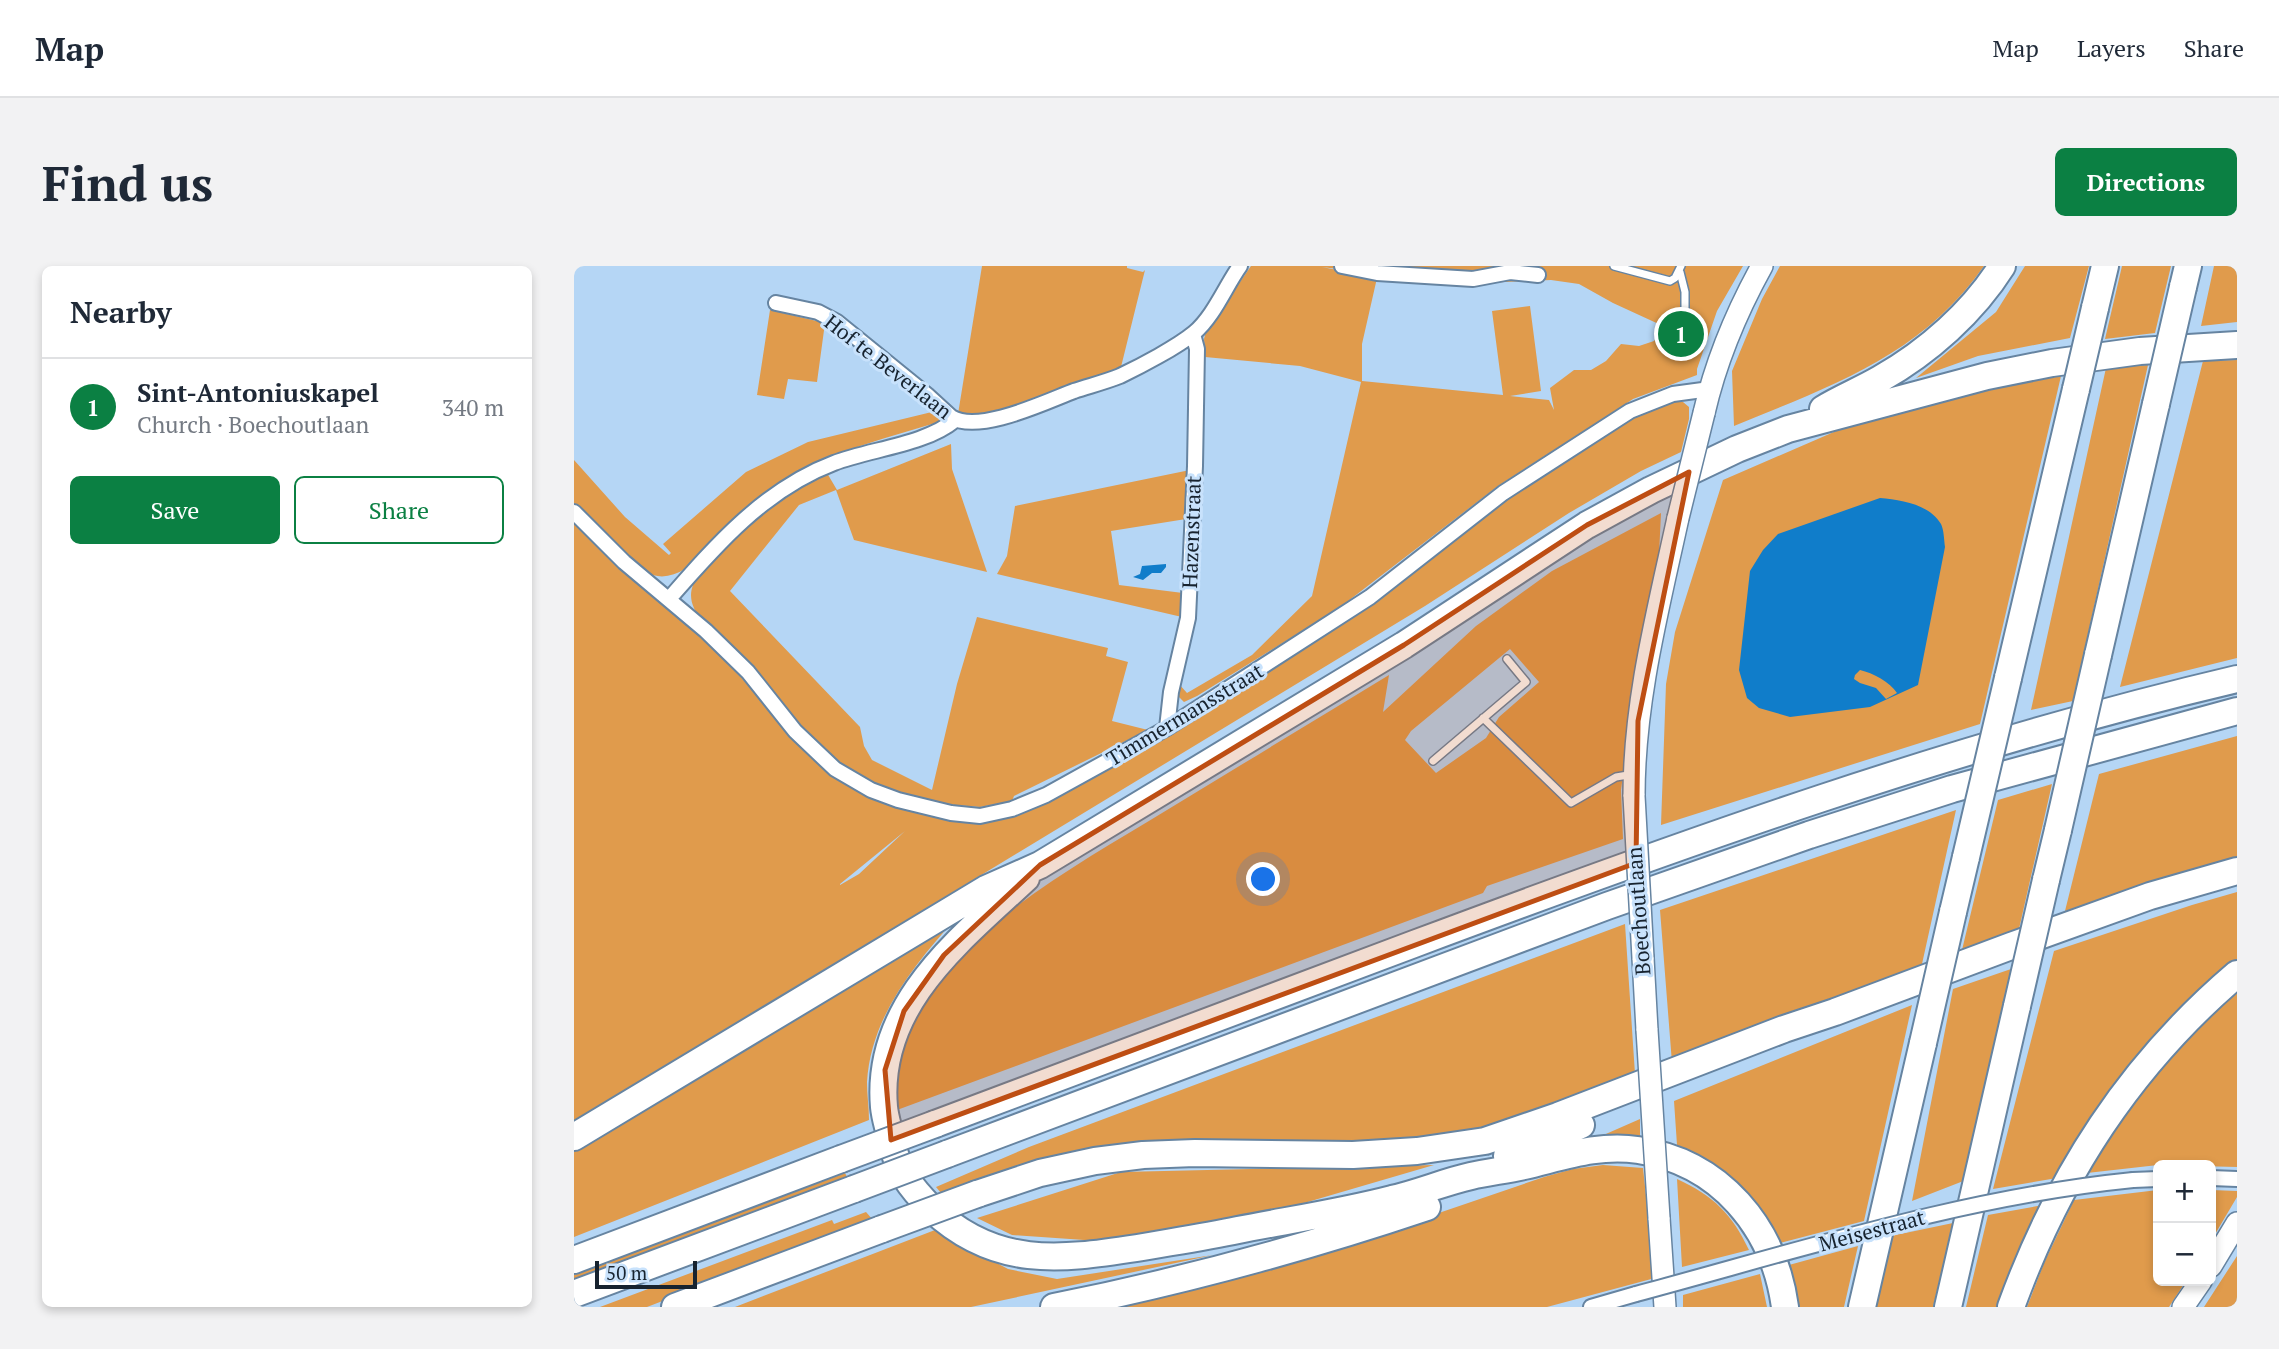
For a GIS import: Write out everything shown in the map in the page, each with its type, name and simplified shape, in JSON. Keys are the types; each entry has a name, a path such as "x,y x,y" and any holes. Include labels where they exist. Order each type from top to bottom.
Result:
{"highway":[{"path":"574,1137 986,889 1040,865 1404,645 1587,525 1700,467 1788,429 1880,379 1919,354 1961,317 1992,282 2002,266"},
{"path":"1862,1307 2105,266"},
{"path":"1948,1307 2185,276"},
{"path":"1788,429 1987,376 2052,363 2140,351 2237,345"},
{"path":"574,1260 1513,907 1821,797 1957,754 2158,697 2237,678"},
{"path":"574,1294 1736,860 1952,789 2237,711"},
{"path":"1040,865 944,955 922,982 904,1011 885,1070 884,1107 896,1165 920,1196 948,1223 977,1240 1007,1252 1073,1258 1199,1238 1391,1200 1471,1176 1525,1166 1585,1150 1614,1148 1658,1153 1702,1171 1725,1188 1758,1226 1779,1276 1784,1307"},
{"path":"674,1307 977,1194 1040,1173 1095,1161 1195,1153 1353,1155 1417,1151 1485,1140 1558,1116 1784,1028 1835,1012 2150,896 2237,871"},
{"path":"2011,1307 2066,1183 2099,1127 2144,1066 2184,1021 2237,974"},
{"path":"1471,1176 1510,1155 1788,1039 1835,1012"},
{"path":"1054,1307 1127,1292 1337,1237 1440,1202 1525,1166"}],"main road":[{"path":"1710,389 1740,307 1762,266"},
{"name":"Boechoutlaan","path":"1665,1307 1634,830 1634,774 1638,721 1649,650 1710,389"},
{"path":"2216,1258 2237,1223"},
{"path":"2183,1307 2198,1286"}],"street":[{"name":"Hof te Beverlaan","path":"776,303 818,312 837,322 955,420 968,422 997,418 1120,376 1193,334 1203,324 1240,266"},
{"path":"1342,266 1377,273 1473,279 1510,272 1538,275"},
{"name":"Hazenstraat","path":"1167,728 1171,692 1185,636 1190,592 1197,349 1193,334"},
{"name":"Timmermansstraat","path":"574,512 624,562 706,631 748,672 795,731 817,753 856,782 898,800 969,816 1012,809 1082,776 1167,728 1370,597 1503,493 1618,419 1662,397 1710,389"},
{"path":"669,599 732,531 776,493 833,463 906,442 946,427 955,420"},
{"path":"2216,1178 2237,1179"},
{"name":"Meisestraat","path":"1591,1307 1932,1215 2053,1190 2153,1179"}],"lane":[{"path":"1614,266 1670,281 1680,269"},
{"path":"1680,269 1685,292 1685,310"},
{"path":"1433,761 1526,682 1507,659"},
{"path":"1483,718 1571,803 1616,777 1634,774"}],"highlighted area":[{"path":"1689,472 1638,721 1636,863 891,1140 885,1070 904,1011 944,955 1040,865 1404,645 1587,525"}],"shaded area":[{"path":"982,266 1127,266 1143,272 1145,270 1121,367 1087,382 1016,405 994,411 958,414"},
{"path":"1251,266 1743,266 1717,311 1697,375 1633,399 1498,486 1339,608 1184,702 1178,696 1179,684 1187,693 1252,655 1312,596 1361,382 1300,366 1205,357 1206,331","holes":["1322,267 1422,280 1483,283 1551,280 1579,284 1663,326 1654,341 1639,346 1621,344 1606,361 1591,370 1574,370 1550,388 1554,410 1549,400 1510,396 1541,391 1530,306 1492,311 1503,395 1362,381 1362,344 1377,278"]},
{"path":"1780,266 1984,266 1959,297 1903,346 1839,382 1734,426 1732,371 1762,299"},
{"path":"2025,266 2089,266 2070,338 1978,356 1916,378 1996,312"},
{"path":"2122,266 2171,266 2155,333 2105,339"},
{"path":"2214,266 2237,266 2237,322 2201,326"},
{"path":"770,310 825,323 817,382 788,379 784,399 757,395"},
{"path":"2237,360 2237,658 2120,687 2203,361"},
{"path":"2148,365 2073,701 2031,710 2106,368"},
{"path":"2061,376 1980,724 1661,825 1666,684 1675,632 1723,480 1850,425 1948,397"},
{"path":"1677,400 1689,407 1689,419 1681,452 1641,471 1569,513 1425,606 574,1122 574,520 721,655 808,752 914,811 953,820 993,821 1026,811 1162,739 1377,601 1477,521 1543,475 1658,404","holes":["905,831 859,874 840,885"]},
{"path":"936,411 941,414 942,421 838,454 789,477 744,509 700,557 674,574 660,576 645,572 574,503 574,460 625,517 669,555 671,553 663,544 746,472 808,442"},
{"path":"951,444 952,469 987,572 854,540 836,490 799,505 730,591 860,727 864,746 872,760 932,790 957,684 977,617 1108,648 1106,656 1128,662 1112,721 1148,730 1014,796 1012,801 980,807 931,803 889,791 861,779 822,751 702,620 691,599 693,585 701,572 752,522 795,490 827,473 837,490"},
{"path":"1190,470 1186,519 1111,531 1119,585 1183,593 1182,617 997,574 1007,556 1015,506"},
{"path":"1661,513 1659,555 1638,664 1621,790 1623,839 1487,886 1483,893 897,1110 902,1054 916,1015 947,972 973,943 1002,918 1066,872 1389,675 1383,712 1476,626 1552,571","holes":["1510,649 1539,682 1499,717 1486,738 1436,773 1405,740 1411,731"]},
{"path":"2237,736 2237,858 2065,911 2099,774"},
{"path":"2052,784 2019,929 1962,950 1998,800"},
{"path":"1956,810 1922,964 1672,1063 1660,910"},
{"path":"2237,892 2237,961 2225,970 2057,1178 1993,1189 2054,951"},
{"path":"957,917 911,972 886,1013 870,1058 867,1082 869,1120 574,1237 574,1148"},
{"path":"1625,924 1635,1074 1494,1127 1414,1142 1164,1143 941,1193 936,1187 1029,1147"},
{"path":"2011,969 1966,1180 1912,1201 1953,989"},
{"path":"2237,993 2237,1167 2216,1166 2216,1160 2153,1160 2153,1166 2087,1173 2119,1124 2173,1054 2214,1012"},
{"path":"1912,1005 1864,1221 1780,1243 1759,1209 1737,1185 1725,1174 1677,1145 1674,1101"},
{"path":"1640,1119 1640,1139 1599,1137"},
{"path":"1434,1165 1267,1214 1113,1242 1012,1235 977,1218 1121,1172"},
{"path":"1603,1165 1643,1168 1655,1278 1547,1307 1111,1307 1342,1246 1544,1177"},
{"path":"845,1173 847,1177 574,1279 574,1275"},
{"path":"1677,1179 1712,1199 1729,1216 1749,1250 1682,1267"},
{"path":"2216,1190 2237,1191 2237,1197 2216,1233"},
{"path":"2153,1191 2153,1286 2183,1286 2169,1307 2027,1307 2044,1263 2074,1200"},
{"path":"2043,1205 2000,1307 1966,1307 1988,1215"},
{"path":"866,1212 873,1220 647,1307 600,1307 832,1220 834,1224"},
{"path":"1953,1223 1933,1307 1874,1307 1891,1236"},
{"path":"935,1230 1008,1269 1057,1279 1213,1255 971,1307 735,1307"},
{"path":"1858,1246 1844,1307 1797,1307 1789,1265"},
{"path":"2237,1256 2237,1307 2204,1307"},
{"path":"1760,1274 1767,1307 1683,1307 1683,1295"}],"water":[{"path":"1880,498 1914,504 1936,517 1942,526 1945,547 1918,685 1870,707 1790,717 1759,708 1747,698 1739,670 1750,571 1763,550 1778,534","holes":["1860,670 1886,682 1897,693 1886,699 1876,688 1860,683 1854,679"]},
{"path":"1166,564 1161,573 1152,573 1143,580 1133,577 1140,574 1142,566"}],"place":[{"name":"Sint-Antoniuskapel","path":"1681,334"}]}
